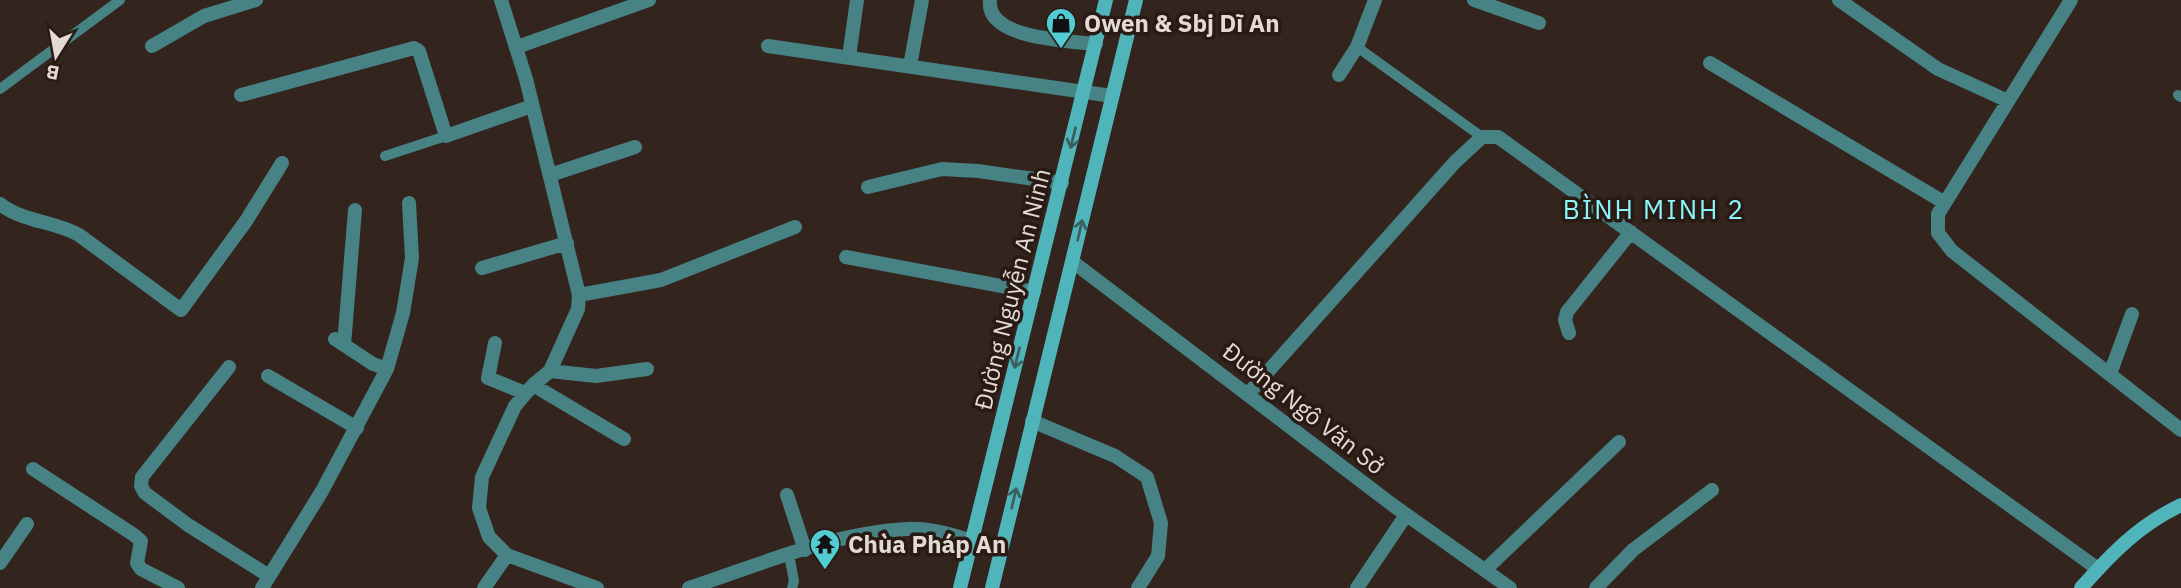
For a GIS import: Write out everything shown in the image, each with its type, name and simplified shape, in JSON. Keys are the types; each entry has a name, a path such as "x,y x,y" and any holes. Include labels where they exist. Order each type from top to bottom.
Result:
{"main road":[{"name":"Đường Nguyễn An Ninh","path":"960,588 1106,0"},
{"name":"Đường Nguyễn An Ninh","path":"992,588 1136,0"},
{"path":"2081,588 2129,538 2155,517 2181,505"}],"street":[{"path":"152,46 204,16 256,0"},
{"path":"501,0 517,47 579,295 578,309 550,371 529,389 515,406 482,477 479,508 489,537 508,555 597,588"},
{"path":"517,47 649,0"},
{"path":"849,57 857,0"},
{"path":"909,66 922,0"},
{"path":"990,0 991,13 1009,29 1046,38 1096,44"},
{"path":"1339,75 1357,47 1375,0"},
{"path":"1474,0 1539,23"},
{"path":"1839,0 1938,69 2008,101"},
{"path":"2071,0 1938,214 1938,233 1952,251 2181,430"},
{"path":"768,46 1112,96"},
{"path":"241,95 414,48 419,51 446,136 532,106"},
{"path":"1710,63 1945,203"},
{"path":"1248,394 1455,162 1482,137 1498,137 2098,569"},
{"path":"550,176 635,147"},
{"path":"0,204 19,215 66,228 79,235 181,310 246,221 282,163"},
{"path":"868,187 942,169 978,171 1062,183"},
{"path":"229,367 142,477 141,486 145,493 266,582 322,491 387,369 404,313 412,258 409,203"},
{"path":"355,209 340,342 373,364 387,369"},
{"path":"579,295 661,280 795,227"},
{"path":"1569,334 1565,315 1632,232"},
{"path":"482,268 567,243"},
{"path":"846,257 1034,292"},
{"name":"Đường Ngô Văn Sở","path":"1073,262 1406,515 1510,588"},
{"path":"2110,374 2132,314"},
{"path":"495,343 488,378 529,389 624,439"},
{"path":"550,371 596,376 647,369"},
{"path":"268,376 357,428"},
{"path":"1032,421 1115,456 1147,477 1161,523 1158,556 1138,588"},
{"path":"1485,570 1619,442"},
{"path":"33,469 134,535 141,541 137,563 141,569 178,588"},
{"path":"1596,588 1633,550 1712,490"},
{"path":"787,495 805,550"},
{"path":"1357,588 1406,515"},
{"path":"0,563 27,524"},
{"path":"689,588 838,539 909,529 943,533 1001,550"},
{"path":"484,588 508,555"}],"lane":[{"path":"0,89 120,0"},
{"path":"1357,47 1482,137"},
{"path":"385,156 446,136"},
{"path":"789,555 794,581 792,588"}],"place":[{"name":"Owen & Sbj Dĩ An","path":"1061,50"},
{"name":"Chùa Pháp An","path":"825,571"}],"district":[{"name":"BÌNH MINH 2","path":"1654,209"}]}
